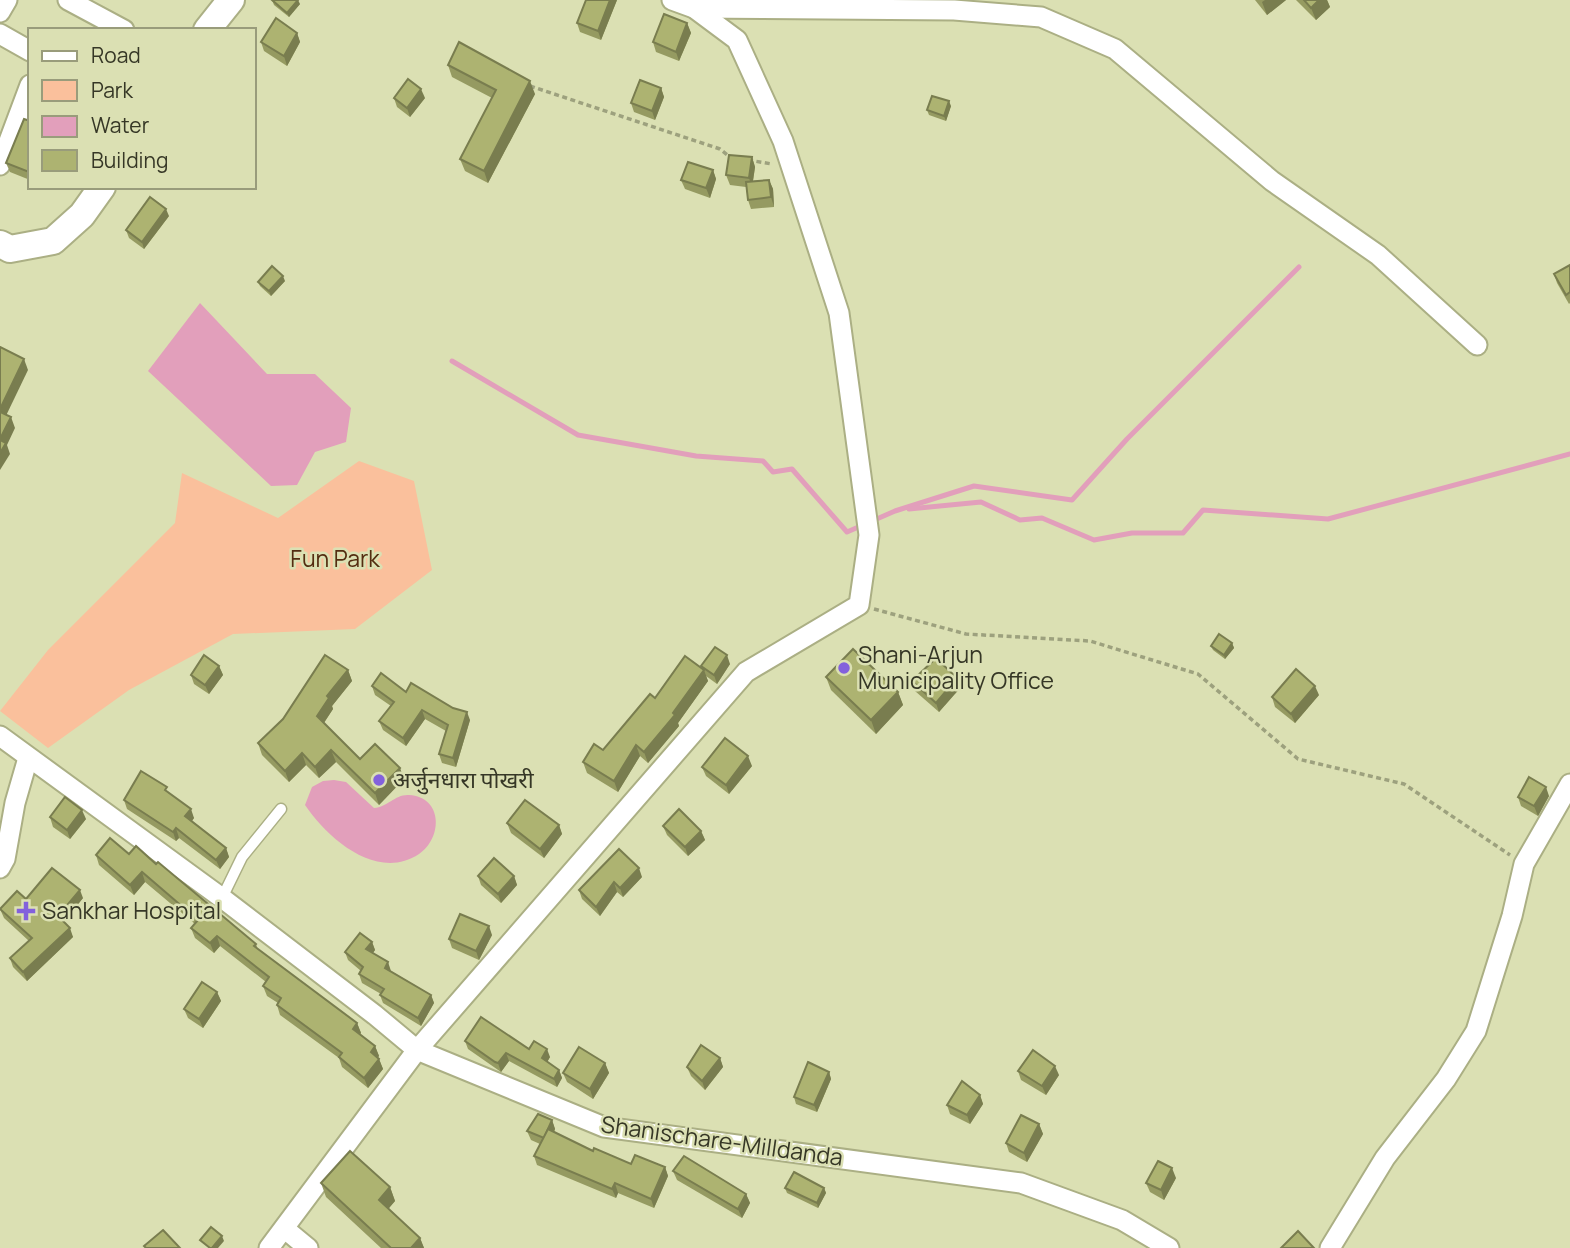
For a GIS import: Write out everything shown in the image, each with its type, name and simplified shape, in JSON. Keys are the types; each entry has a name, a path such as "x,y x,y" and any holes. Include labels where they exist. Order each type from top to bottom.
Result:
{"street":[{"path":"0,12 7,0"},
{"path":"68,0 120,28"},
{"path":"209,28 231,0"},
{"path":"269,1248 417,1050 746,672 859,605 869,535 839,313 791,167 737,40 694,8 672,0"},
{"path":"694,8 954,10 1041,17 1115,49 1272,181 1378,255 1477,345"},
{"path":"0,34 28,50"},
{"path":"0,164 28,90"},
{"path":"3,253 53,241 82,215 101,189"},
{"name":"Shanischare-Milldanda","path":"0,736 222,898 376,1014 417,1050 604,1127 1021,1182 1122,1220 1168,1248"},
{"path":"0,868 5,859 15,803 28,758"},
{"path":"1330,1248 1385,1158 1446,1079 1476,1031 1513,916 1524,864 1570,784"},
{"path":"285,1229 308,1248"}],"lane":[{"path":"222,898 242,857 281,809"}],"path":[{"path":"529,85 720,149 729,156 791,167"},
{"path":"859,605 966,634 1090,640 1198,674 1298,759 1404,784 1524,864"}],"green space":[{"name":"Fun Park","path":"359,461 414,481 432,570 355,629 233,634 129,690 48,748 0,711 48,650 175,523 182,473 278,518"}],"water":[{"path":"200,303 267,374 315,374 351,408 346,442 315,452 297,485 271,486 148,371"},
{"path":"323,781 346,782 374,808 404,795 420,797 428,803 436,819 435,829 427,847 403,861 387,863 370,860 340,842 326,831 305,805 312,787"}],"building":[{"path":"272,0 298,0 287,13"},
{"path":"586,0 610,0 598,31 577,23"},
{"path":"1304,0 1319,0 1311,8"},
{"path":"664,14 687,23 676,52 653,42"},
{"path":"276,18 297,33 284,56 261,42"},
{"path":"459,42 530,81 484,171 460,159 496,90 448,65"},
{"path":"408,79 421,89 407,108 394,98"},
{"path":"640,80 661,88 652,111 631,103"},
{"path":"932,96 949,101 944,116 927,110"},
{"path":"24,119 28,120 28,172 6,163"},
{"path":"729,155 752,157 749,178 726,175"},
{"path":"688,162 713,170 706,188 681,180"},
{"path":"769,180 771,197 748,200 746,182"},
{"path":"150,197 166,209 142,242 126,230"},
{"path":"1570,265 1570,292 1566,295 1554,274"},
{"path":"272,266 283,276 269,291 258,282"},
{"path":"0,347 24,359 0,409"},
{"path":"0,412 11,417 0,439"},
{"path":"0,440 6,443 0,453"},
{"path":"1219,634 1232,643 1224,655 1211,646"},
{"path":"715,647 727,655 714,675 701,666"},
{"path":"853,649 898,692 871,720 826,677"},
{"path":"204,655 219,666 205,685 191,675"},
{"path":"325,655 348,670 327,696 329,698 317,716 360,759 375,744 400,768 375,793 331,750 315,767 302,753 285,771 258,743 283,719"},
{"path":"685,656 704,670 673,713 675,715 644,752 636,745 614,781 583,762 594,744 603,750 650,694 655,698"},
{"path":"936,658 957,678 936,703 912,681"},
{"path":"1296,669 1315,686 1291,714 1272,697"},
{"path":"381,673 406,692 411,683 453,708 467,712 453,758 439,754 448,725 422,710 403,738 379,721 394,702 372,686"},
{"path":"725,738 748,756 726,785 702,767"},
{"path":"141,771 167,787 165,790 191,809 185,816 226,848 216,860 176,828 173,832 124,800"},
{"path":"1529,777 1546,787 1534,806 1518,797"},
{"path":"65,797 82,810 67,830 50,817"},
{"path":"525,800 559,825 540,849 507,823"},
{"path":"679,809 701,831 685,847 663,826"},
{"path":"110,838 129,854 136,846 156,864 158,862 256,944 254,946 357,1023 353,1029 375,1046 371,1052 379,1059 364,1078 339,1057 342,1053 277,1005 281,998 263,986 269,977 217,936 210,943 191,928 198,920 142,872 130,885 96,855"},
{"path":"619,849 639,868 620,888 614,882 596,907 579,890"},
{"path":"494,858 514,876 498,894 478,876"},
{"path":"52,868 80,890 58,916 70,928 23,972 10,958 32,938 0,909 17,891 26,899"},
{"path":"460,914 489,926 476,951 449,939"},
{"path":"360,933 372,942 366,949 388,962 385,968 431,995 418,1018 380,995 384,989 359,974 363,967 345,952"},
{"path":"202,982 217,992 199,1019 184,1009"},
{"path":"481,1017 529,1049 534,1041 547,1049 542,1058 559,1070 554,1079 506,1053 498,1063 495,1062 465,1041"},
{"path":"701,1045 720,1058 702,1081 687,1067"},
{"path":"579,1047 605,1063 590,1089 563,1073"},
{"path":"1033,1050 1055,1066 1042,1086 1018,1071"},
{"path":"808,1062 829,1072 814,1105 794,1097"},
{"path":"962,1081 980,1095 967,1115 947,1105"},
{"path":"538,1114 552,1120 544,1138 527,1131"},
{"path":"1021,1115 1039,1124 1024,1153 1006,1143"},
{"path":"548,1129 593,1151 594,1148 631,1164 635,1155 665,1167 651,1199 615,1183 612,1189 534,1156"},
{"path":"350,1151 390,1187 379,1200 420,1238 411,1248 391,1248 321,1183"},
{"path":"684,1156 746,1194 738,1209 673,1171"},
{"path":"1158,1161 1172,1168 1161,1190 1146,1183"},
{"path":"794,1172 824,1188 817,1203 785,1188"},
{"path":"211,1227 222,1236 210,1248 200,1240"},
{"path":"163,1230 180,1248 144,1246"},
{"path":"1298,1231 1314,1248 1281,1248"}],"waterway":[{"path":"452,361 578,435 696,456 763,461 773,472 792,469 847,532 895,511 974,486 1072,500 1127,439 1299,267"},
{"path":"909,509 981,502 1020,520 1042,518 1094,540 1132,533 1183,533 1203,510 1328,519 1570,454"}],"place":[{"name":"Shani-Arjun Municipality Office","path":"844,668"},
{"name":"अर्जुनधारा पोखरी","path":"379,780"},
{"name":"Sankhar Hospital","path":"26,911"}]}
